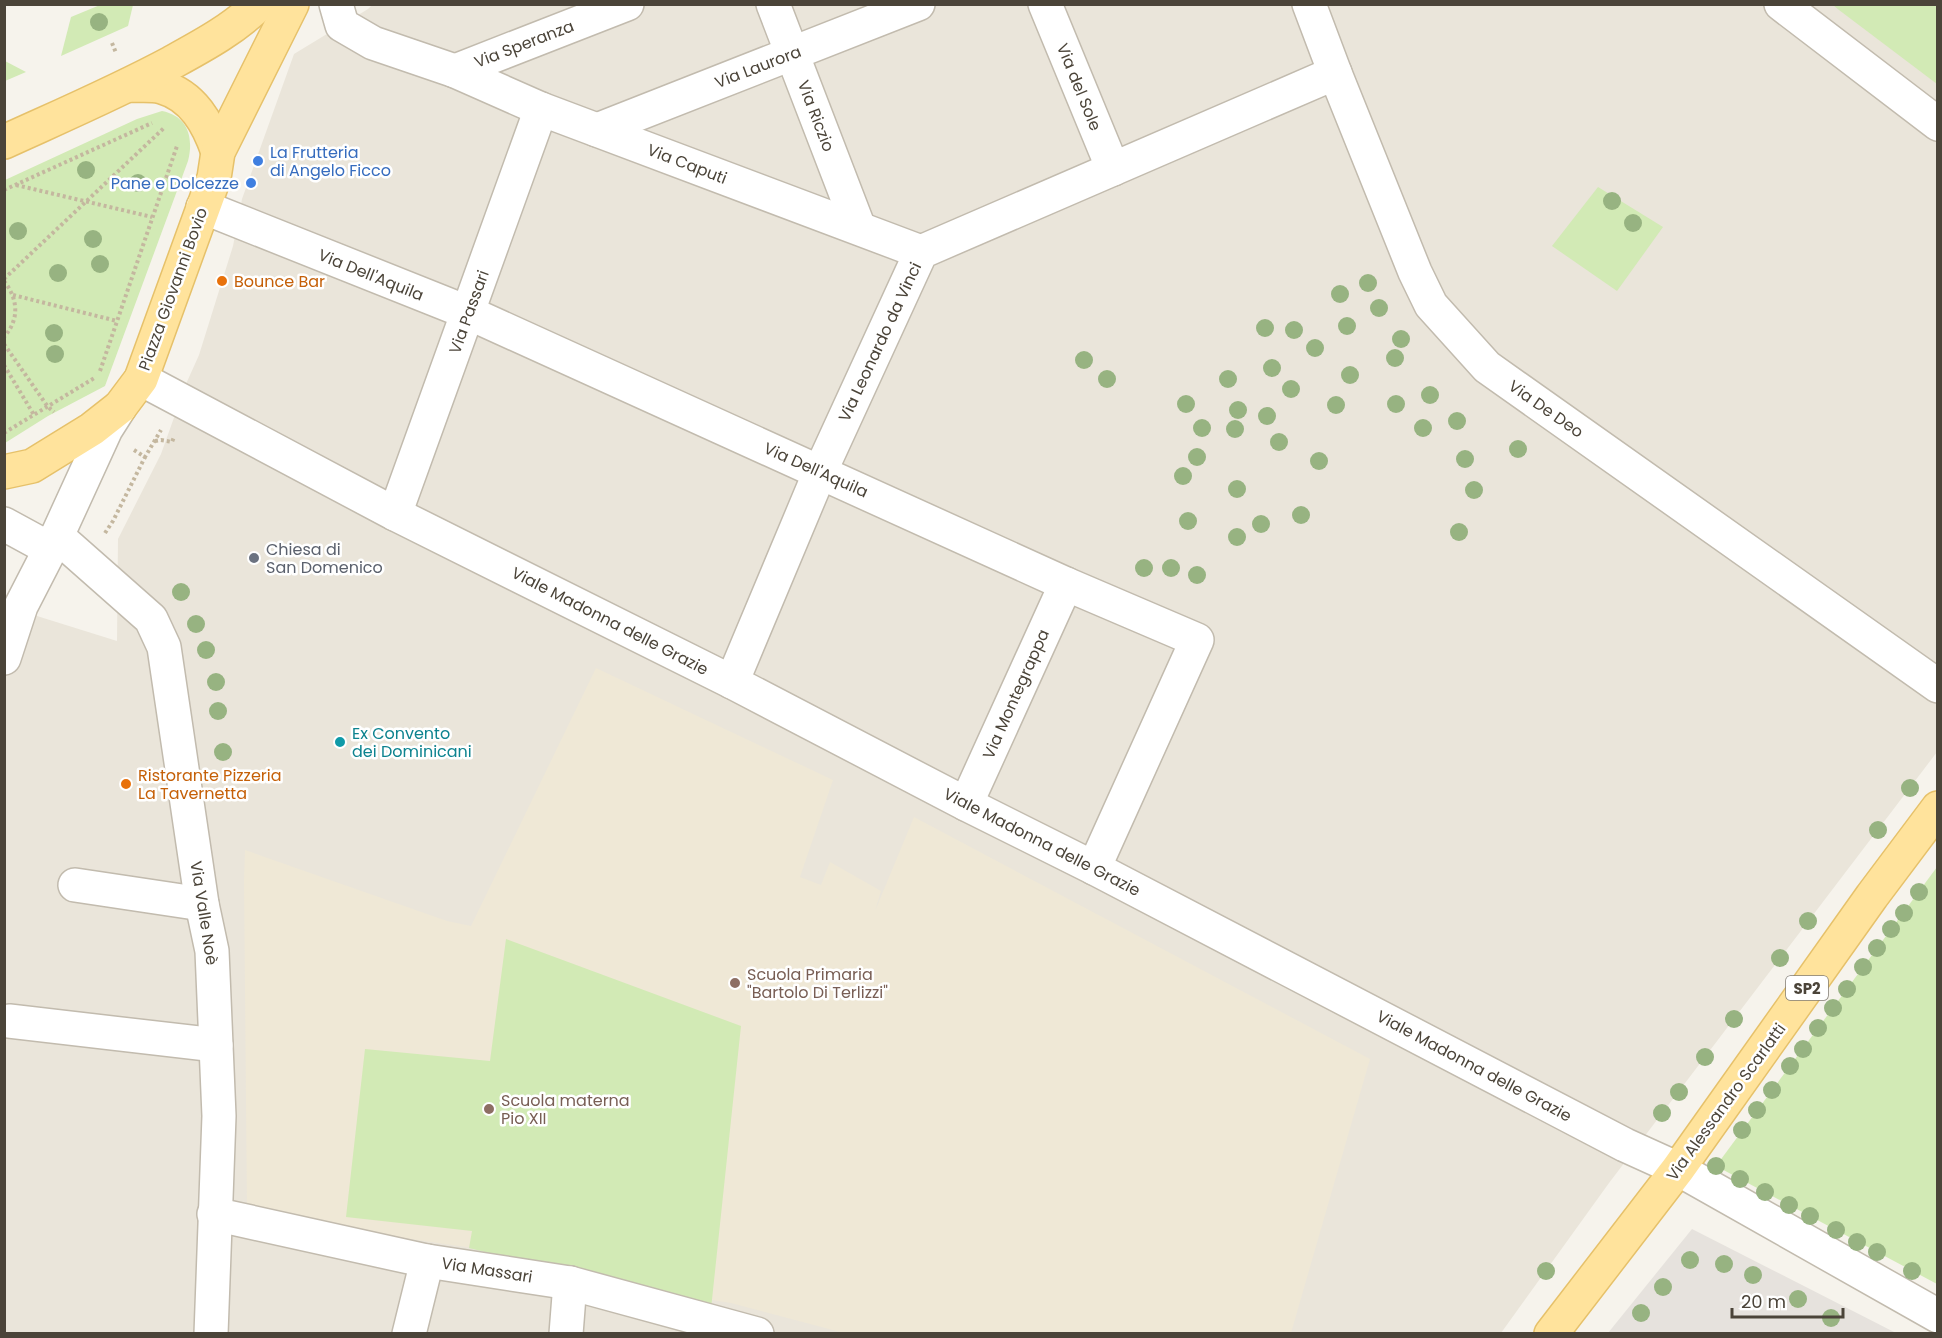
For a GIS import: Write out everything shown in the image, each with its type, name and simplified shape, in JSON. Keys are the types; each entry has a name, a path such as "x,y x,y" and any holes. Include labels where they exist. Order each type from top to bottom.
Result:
{"main road":[{"path":"4,142 129,85 211,42 259,4"},
{"name":"Piazza Giovanni Bovio","path":"4,472 32,466 92,429 120,407 141,380 214,178 218,152 292,4"},
{"path":"129,85 161,87 182,96 199,111 211,131 218,152"},
{"name":"Via Alessandro Scarlatti","path":"1551,1334 1678,1169 1872,896 1938,808"}],"street":[{"name":"Via Caputi","path":"336,4 342,25 374,43 455,70 541,109 921,252"},
{"name":"Via Speranza","path":"455,70 627,4"},
{"name":"Via Riczio","path":"773,4 859,228"},
{"name":"Via Laurora","path":"597,130 918,4"},
{"name":"Via del Sole","path":"1045,4 1113,169"},
{"name":"Via De Deo","path":"1309,4 1415,272 1431,305 1487,367 1938,686"},
{"path":"1781,4 1938,124"},
{"name":"Via Leonardo da Vinci","path":"732,682 820,472 921,252 1335,73"},
{"name":"Via Passari","path":"395,514 541,109"},
{"name":"Via Dell'Aquila","path":"203,207 469,314 1066,584 1197,640 1094,868"},
{"name":"Viale Madonna delle Grazie","path":"141,380 395,514 732,682 1625,1145 1678,1169 1938,1316"},
{"name":"Piazza Giovanni Bovio","path":"4,658 21,606 106,429 120,407"},
{"path":"4,524 53,543"},
{"name":"Via Valle Noè","path":"53,543 87,563 150,619 164,647 202,904 212,951 219,1116 211,1334"},
{"name":"Via Montegrappa","path":"966,804 1066,584"},
{"path":"75,885 202,904"},
{"path":"9,1021 216,1045"},
{"name":"Via Massari","path":"214,1214 427,1261 570,1283 757,1334"},
{"path":"409,1334 427,1261"},
{"path":"566,1334 570,1283"}],"path":[{"path":"4,337 15,318 16,305 4,280 170,123 163,121"},
{"path":"4,190 154,122"},
{"path":"4,433 98,376 178,140"},
{"path":"16,185 152,217"},
{"path":"13,295 117,321"},
{"path":"4,365 34,415"}],"shaded area":[{"path":"373,4 1937,5 1937,752 1609,1183 1501,1333 5,1334 5,606 117,641 118,539 161,454 199,355 233,246 242,199 294,54"},
{"path":"596,668 833,780 800,877 821,885 830,862 881,891 875,911 914,817 1370,1059 1291,1333 844,1333 731,1303 712,1300 711,1309 473,1248 292,1222 247,1211 245,850 447,921 471,926"},
{"path":"1692,1229 1896,1333 1608,1333"}],"green space":[{"path":"100,5 133,5 128,26 61,56 71,17"},
{"path":"1833,5 1937,5 1937,84 1839,10"},
{"path":"5,61 26,72 5,81"},
{"path":"162,111 178,118 183,123 189,136 190,152 105,386 48,416 5,443 5,180 137,119"},
{"path":"1598,187 1663,227 1617,291 1552,246"},
{"path":"1937,867 1937,1284 1716,1166"},
{"name":"Scuola materna Pio XII","path":"506,939 741,1026 711,1309 469,1248 472,1231 346,1217 365,1049 490,1061"}],"place":[{"name":"La Frutteria di Angelo Ficco","path":"258,161"},
{"name":"Pane e Dolcezze","path":"251,183"},
{"name":"Bounce Bar","path":"222,281"},
{"name":"Chiesa di San Domenico","path":"254,558"},
{"name":"Ex Convento dei Dominicani","path":"340,742"},
{"name":"Ristorante Pizzeria La Tavernetta","path":"126,784"},
{"name":"Scuola Primaria \"Bartolo Di Terlizzi\"","path":"735,983"},
{"name":"Scuola materna Pio XII","path":"489,1109"}]}
